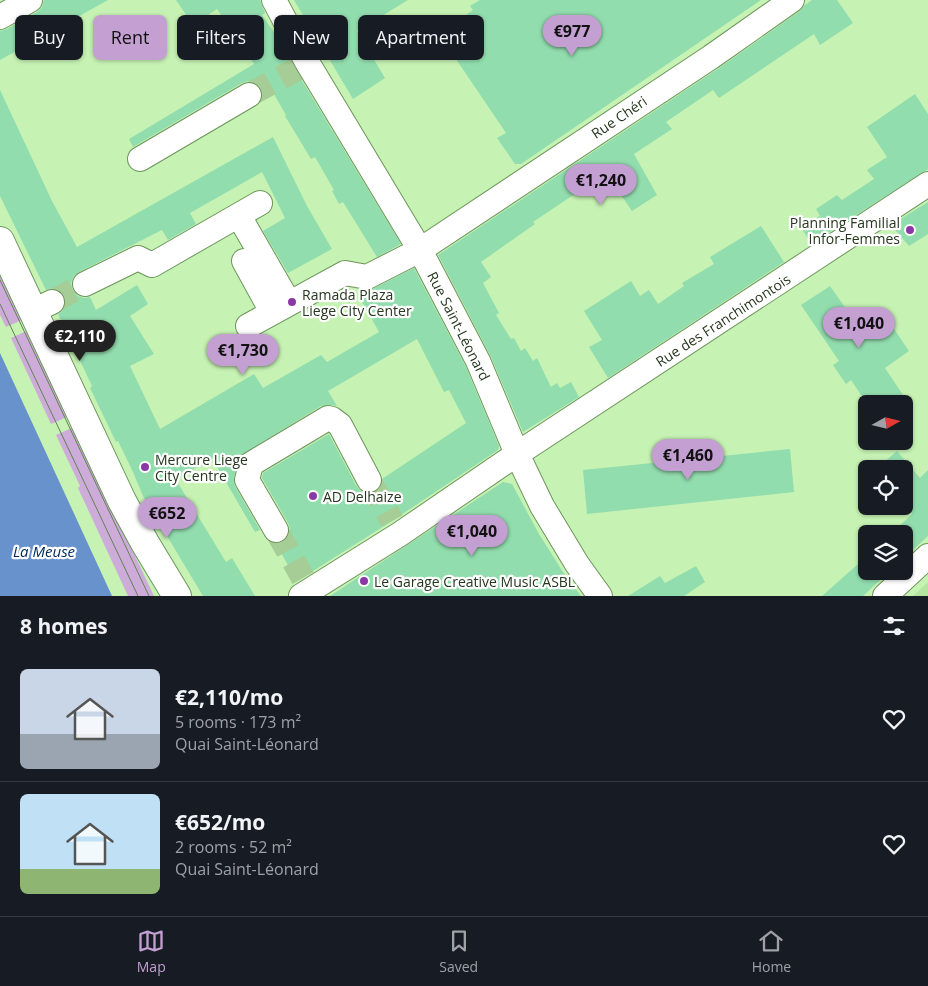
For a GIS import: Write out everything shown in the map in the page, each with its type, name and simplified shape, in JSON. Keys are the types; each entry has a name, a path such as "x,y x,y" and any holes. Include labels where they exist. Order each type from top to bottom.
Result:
{"main road":[{"path":"0,241 42,306 122,501 177,596"}],"street":[{"path":"0,17 30,0"},
{"name":"Rue Saint-Léonard","path":"274,0 302,65 420,250 478,361 517,454 542,506 577,564 600,596"},
{"name":"Rue Chéri","path":"248,326 346,273 367,278 420,250 711,57 792,0"},
{"path":"140,159 249,95"},
{"name":"Rue des Franchimontois","path":"305,588 396,527 517,454 928,184"},
{"path":"85,284 138,258 152,265 260,203"},
{"path":"239,216 280,307"},
{"path":"244,261 280,307"},
{"path":"276,530 247,480 251,464 328,418 340,426 370,480"},
{"path":"885,596 928,556"}],"shaded area":[{"path":"0,269 24,319 6,327 0,315"},
{"path":"29,330 69,416 51,424 11,338"},
{"path":"74,427 154,596 128,596 78,488 80,486 56,435"},
{"path":"928,582 928,596 913,596"}],"water":[{"name":"La Meuse","path":"0,353 112,596 0,596"}],"building":[{"path":"44,0 108,0 81,15 32,15 42,7"},
{"path":"176,0 260,0 265,13 262,15 221,15 217,9 208,15 186,15"},
{"path":"294,0 408,0 383,15 358,15 358,60 374,60 385,78 353,99 330,60 348,60 348,15 303,15"},
{"path":"480,0 761,0 521,164 515,164 497,138 506,133 457,60 484,60 484,15 466,15 473,10 470,6"},
{"path":"812,0 837,0 853,23 820,45 814,34 719,98 713,90 666,122 672,129 634,154 657,195 632,211 606,173 533,222 535,224 481,262 491,277 483,283 499,313 496,315 511,339 514,338 521,351 525,348 533,361 537,358 551,387 557,383 560,388 571,382 579,397 523,432 490,355 438,255 719,68 800,11"},
{"path":"264,18 274,32 274,60 290,60 401,244 377,257 343,202 339,204 332,191 334,190 315,157 311,159 271,89 262,93 261,88 255,83 248,81 242,83 133,147 129,139 254,64 251,60 264,60"},
{"path":"15,24 15,52 0,60 0,31"},
{"path":"0,90 52,201 77,247 273,137 307,206 332,249 288,273 263,231 285,218 262,172 190,213 196,224 168,240 162,230 74,276 71,283 73,290 78,296 90,297 96,310 137,285 148,304 130,316 154,354 130,366 160,429 254,374 263,388 321,355 327,362 379,332 359,296 414,268 466,367 499,446 498,450 392,521 297,581 276,544 288,537 290,529 262,478 263,473 329,434 357,487 362,492 368,494 375,492 381,487 382,479 466,423 449,390 444,392 417,339 328,391 337,406 321,406 240,456 234,477 235,486 260,530 255,532 212,458 176,480 226,562 232,558 255,596 203,596 143,496 118,441 116,442 90,388 92,386 58,314 66,304 64,296 54,288 46,290 0,196"},
{"path":"915,94 928,114 928,169 811,244 801,227 820,216 816,209 837,195 842,200 874,179 867,170 887,157 867,127"},
{"name":"Planning Familial Infor-Femmes","path":"928,202 928,234 909,246 891,225"},
{"path":"761,226 784,262 608,378 589,347 602,340 584,311 631,281 640,296 649,290 658,304 684,286 682,283 714,264 710,257"},
{"path":"830,286 863,333 886,317 909,351 885,368 903,395 861,395 851,380 846,384 833,365 839,361 801,305"},
{"path":"790,449 794,492 587,514 583,470"},
{"path":"897,451 905,460 886,460"},
{"path":"913,470 920,478 928,470 928,536 913,550 913,525 900,525 913,515"},
{"path":"503,482 512,484 539,534 581,596 330,596"},
{"path":"858,564 858,580 880,580 863,596 822,596"},
{"path":"696,566 705,582 684,596 628,596 660,576 665,583"}],"tunnel":[{"path":"249,95 297,69"},
{"path":"52,302 85,284"},
{"path":"369,480 392,521"},
{"path":"276,530 303,578"}],"tram line":[{"path":"0,280 149,596"},
{"path":"0,304 138,596"}],"place":[{"name":"Planning Familial Infor-Femmes","path":"910,230"},
{"name":"Ramada Plaza Liege City Center","path":"292,302"},
{"name":"Mercure Liege City Centre","path":"145,467"},
{"name":"AD Delhaize","path":"313,496"},
{"name":"Le Garage Creative Music ASBL","path":"364,581"}]}
